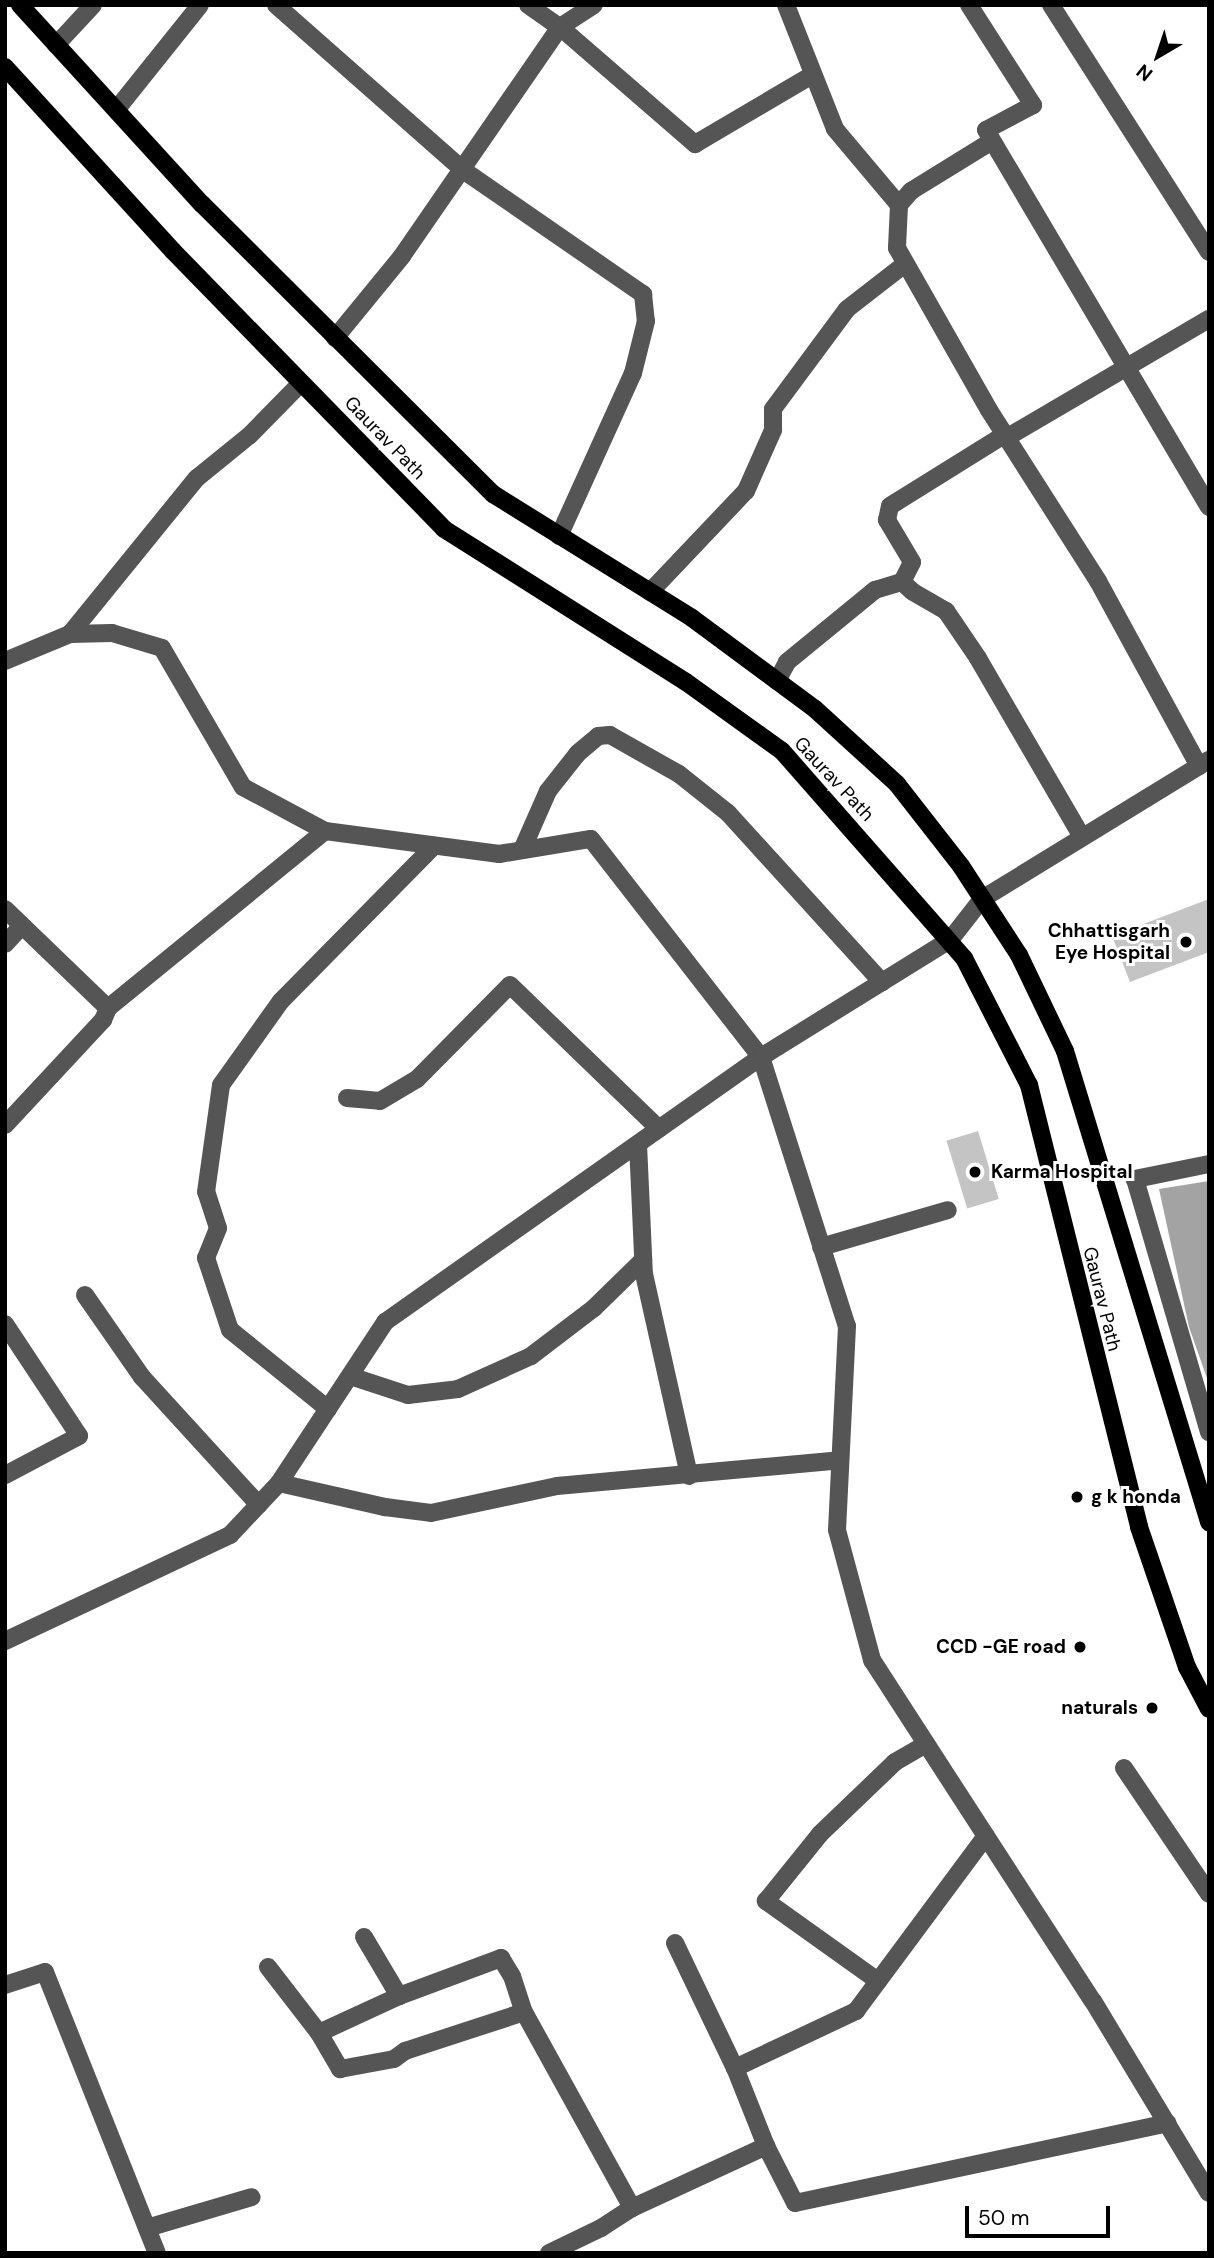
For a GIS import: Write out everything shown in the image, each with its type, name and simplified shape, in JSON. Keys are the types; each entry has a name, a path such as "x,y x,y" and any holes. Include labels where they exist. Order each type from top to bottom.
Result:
{"main road":[{"path":"20,5 202,204 493,494 692,618 815,709 897,784 961,866 1018,955 1065,1051 1209,1522"},
{"name":"Gaurav Path","path":"5,67 173,251 444,529 686,682 782,751 964,958 1029,1085 1139,1527 1187,1667 1209,1709"}],"street":[{"path":"56,45 93,5"},
{"path":"116,110 200,5"},
{"path":"276,5 463,170 643,294 646,321 633,373 559,536"},
{"path":"528,5 560,27 695,145 812,75"},
{"path":"335,338 402,256 560,27 594,5"},
{"path":"786,5 835,129 899,205"},
{"path":"969,5 1033,105 986,130 1209,507"},
{"path":"1051,5 1209,252"},
{"path":"5,1641 230,1535 279,1483 385,1322 761,1057 950,940 982,899 1204,763 1098,581 1004,435 897,248 899,205 912,191 992,141"},
{"path":"650,592 746,491 773,430 773,409 847,310 905,264"},
{"path":"777,681 787,662 875,590 902,582 912,562 887,520 890,506 1004,435 1011,435 1209,319"},
{"path":"70,634 197,478 250,435 301,383"},
{"path":"902,582 946,611 978,658 1082,837"},
{"path":"5,661 70,634 112,633 162,648 243,787 325,831 499,854 590,839 761,1057 846,1326 837,1530 872,1660 986,1836 1209,2193"},
{"path":"522,850 548,791 578,753 598,736 610,735 679,774 728,813 882,982"},
{"path":"5,1125 103,1020 108,1008 325,831"},
{"path":"328,1409 230,1330 206,1258 218,1228 206,1192 221,1086 281,1001 434,846"},
{"path":"5,909 108,1008"},
{"path":"5,944 22,926"},
{"path":"347,1098 380,1101 416,1079 510,985 659,1129"},
{"path":"638,1144 643,1260 689,1476"},
{"path":"1209,1164 1135,1179 1209,1432"},
{"path":"821,1247 948,1210"},
{"path":"349,1376 408,1395 458,1389 531,1356 594,1308 643,1260"},
{"path":"85,1295 142,1377 259,1504"},
{"path":"5,1324 79,1436 5,1475"},
{"path":"279,1483 385,1507 431,1513 557,1486 689,1476 840,1460"},
{"path":"878,1981 766,1901 820,1834 895,1762 926,1744"},
{"path":"1124,1768 1209,1894"},
{"path":"734,2068 856,2011 986,1836"},
{"path":"364,1937 399,1996"},
{"path":"675,1943 734,2068 766,2146 795,2203 1167,2123"},
{"path":"319,2033 399,1996 501,1958 512,1976 524,2012 632,2208"},
{"path":"268,1967 319,2033 340,2069 394,2059 405,2051 524,2012"},
{"path":"5,1985 45,1972 157,2253"},
{"path":"549,2253 601,2228 632,2208 766,2146"},
{"path":"147,2228 252,2197"}],"shaded area":[{"path":"1209,1181 1209,1384 1189,1327 1159,1189"}],"building":[{"path":"1209,899 1209,952 1130,982 1112,936"},
{"path":"978,1131 999,1199 967,1209 946,1141"}],"place":[{"name":"Chhattisgarh Eye Hospital","path":"1186,942"},
{"name":"Karma Hospital","path":"975,1172"},
{"name":"g k honda","path":"1077,1497"},
{"name":"CCD -GE road","path":"1080,1647"},
{"name":"naturals","path":"1152,1708"}]}
